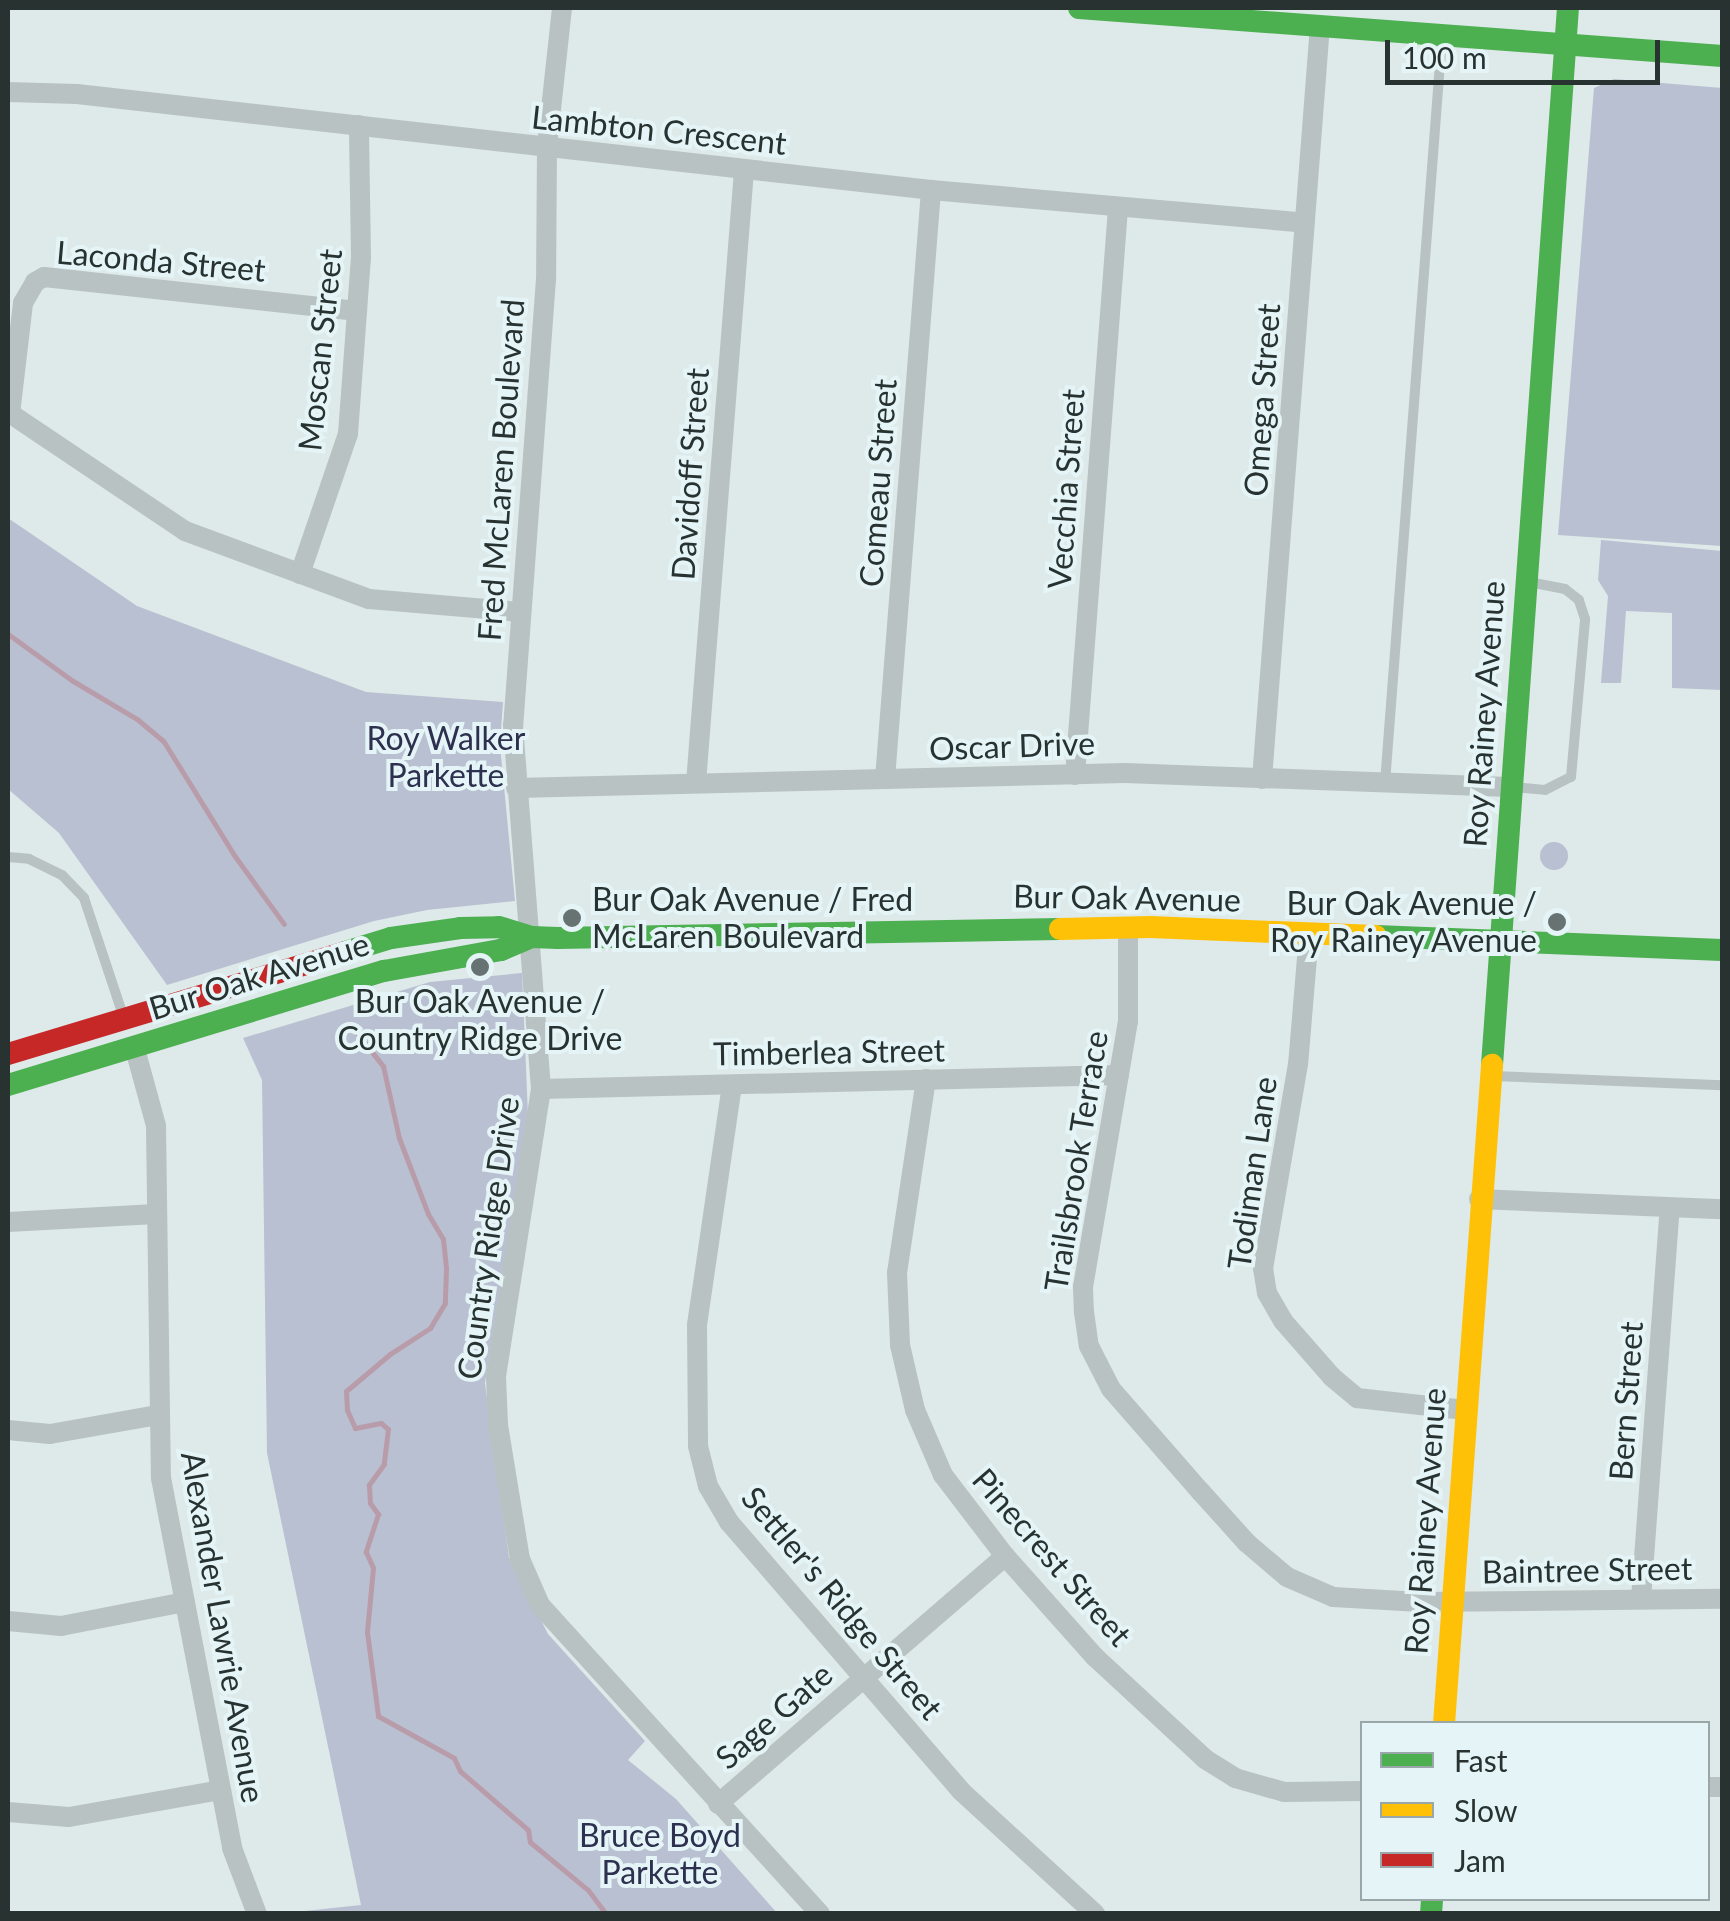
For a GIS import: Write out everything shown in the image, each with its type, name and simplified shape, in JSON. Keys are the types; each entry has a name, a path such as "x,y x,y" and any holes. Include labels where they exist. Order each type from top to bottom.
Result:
{"street":[{"name":"Fred McLaren Boulevard","path":"531,937 513,724 546,279 547,148 562,8"},
{"path":"1080,8 1722,56"},
{"name":"Roy Rainey Avenue","path":"1444,1721 1568,8"},
{"name":"Omega Street","path":"1262,779 1320,26"},
{"name":"Lambton Crescent","path":"8,92 77,94 931,190 1305,223"},
{"name":"Moscan Street","path":"300,574 343,456 361,247 359,126"},
{"name":"Davidoff Street","path":"696,784 744,170"},
{"name":"Comeau Street","path":"885,779 931,190"},
{"name":"Vecchia Street","path":"1076,774 1118,209"},
{"name":"Laconda Street","path":"9,413 23,303 35,282 44,277 357,311"},
{"path":"9,413 185,531 380,602 520,612"},
{"name":"Oscar Drive","path":"516,788 1076,774 1510,787"},
{"name":"Bur Oak Avenue","path":"8,1054 412,934 499,927 531,937 1128,927 1722,950"},
{"name":"Trailsbrook Terrace","path":"1128,927 1128,1021 1083,1287 1090,1346 1111,1389 1247,1544 1286,1577 1351,1601 1452,1602"},
{"name":"Todiman Lane","path":"1309,934 1298,1064 1263,1268 1267,1294 1283,1321 1357,1398 1465,1410"},
{"name":"Bur Oak Avenue","path":"8,1085 413,962 501,950 531,937"},
{"name":"Country Ridge Drive","path":"531,937 540,1089 496,1378 498,1425 520,1560 540,1606 558,1629 820,1914"},
{"name":"Alexander Lawrie Avenue","path":"134,1049 154,1113 161,1478 236,1864 257,1914"},
{"name":"Timberlea Street","path":"540,1089 1120,1076"},
{"name":"Pinecrest Street","path":"926,1080 897,1273 900,1344 915,1410 943,1475 1006,1556 1095,1657 1205,1759 1235,1778 1284,1792 1360,1791"},
{"name":"Settler's Ridge Street","path":"732,1085 698,1300 700,1467 728,1522 975,1805 1095,1914"},
{"path":"1479,1199 1722,1209"},
{"name":"Bern Street","path":"1642,1599 1670,1208"},
{"path":"8,1222 156,1214"},
{"path":"8,1430 50,1434 158,1415"},
{"name":"Sage Gate","path":"718,1804 1006,1556"},
{"name":"Baintree Street","path":"1452,1602 1722,1600"},
{"path":"8,1621 62,1626 185,1602"},
{"path":"8,1812 69,1817 221,1790"}],"lane":[{"path":"1385,784 1442,36"},
{"path":"1510,787 1545,790 1571,777 1580,693 1584,607 1566,588 1526,582"},
{"path":"8,857 29,859 62,875 84,898 134,1049"},
{"path":"1488,1076 1722,1086"}],"green space":[{"path":"1614,79 1722,88 1722,546 1558,535 1594,88"},
{"name":"Roy Walker Parkette","path":"8,518 137,606 366,692 503,702 500,745 515,901 427,910 374,921 167,985 59,833 8,789"},
{"path":"1601,540 1722,551 1722,690 1672,688 1672,613 1626,611 1621,683 1601,683 1608,596 1598,580"},
{"path":"1554,842 1564,846 1568,856 1564,866 1554,870 1544,866 1540,856 1544,846"},
{"name":"Bruce Boyd Parkette","path":"522,973 528,1115 485,1383 509,1557 548,1634 645,1741 628,1760 676,1799 777,1913 286,1913 361,1905 267,1453 262,1080 243,1038 430,982"}],"waterway":[{"path":"8,634 73,681 137,719 164,742 234,855 284,924"},
{"path":"352,1027 383,1066 399,1138 428,1214 443,1239 446,1269 445,1303 430,1328 390,1354 346,1391 347,1410 355,1428 381,1423 388,1429 384,1464 369,1485 370,1503 378,1514 366,1552 373,1568 367,1632 378,1716 454,1758 460,1771 528,1830 530,1842 588,1890 606,1914"}],"traffic: fast":[{"path":"1079,8 1722,56"},
{"path":"1492,1065 1568,8"},
{"path":"345,952 391,938 460,928 499,927 531,937 558,938 1060,929"},
{"path":"1376,936 1722,950"},
{"path":"8,1085 384,971 501,950 531,937"},
{"path":"1431,1914 1432,1901"}],"traffic: slow":[{"path":"1060,929 1150,927 1376,936"},
{"path":"1444,1721 1492,1065"}],"traffic: jam":[{"path":"8,1054 345,952"}],"place":[{"name":"Bur Oak Avenue / Fred McLaren Boulevard","path":"572,918"},
{"name":"Bur Oak Avenue / Roy Rainey Avenue","path":"1557,922"},
{"name":"Bur Oak Avenue / Country Ridge Drive","path":"480,967"}]}
